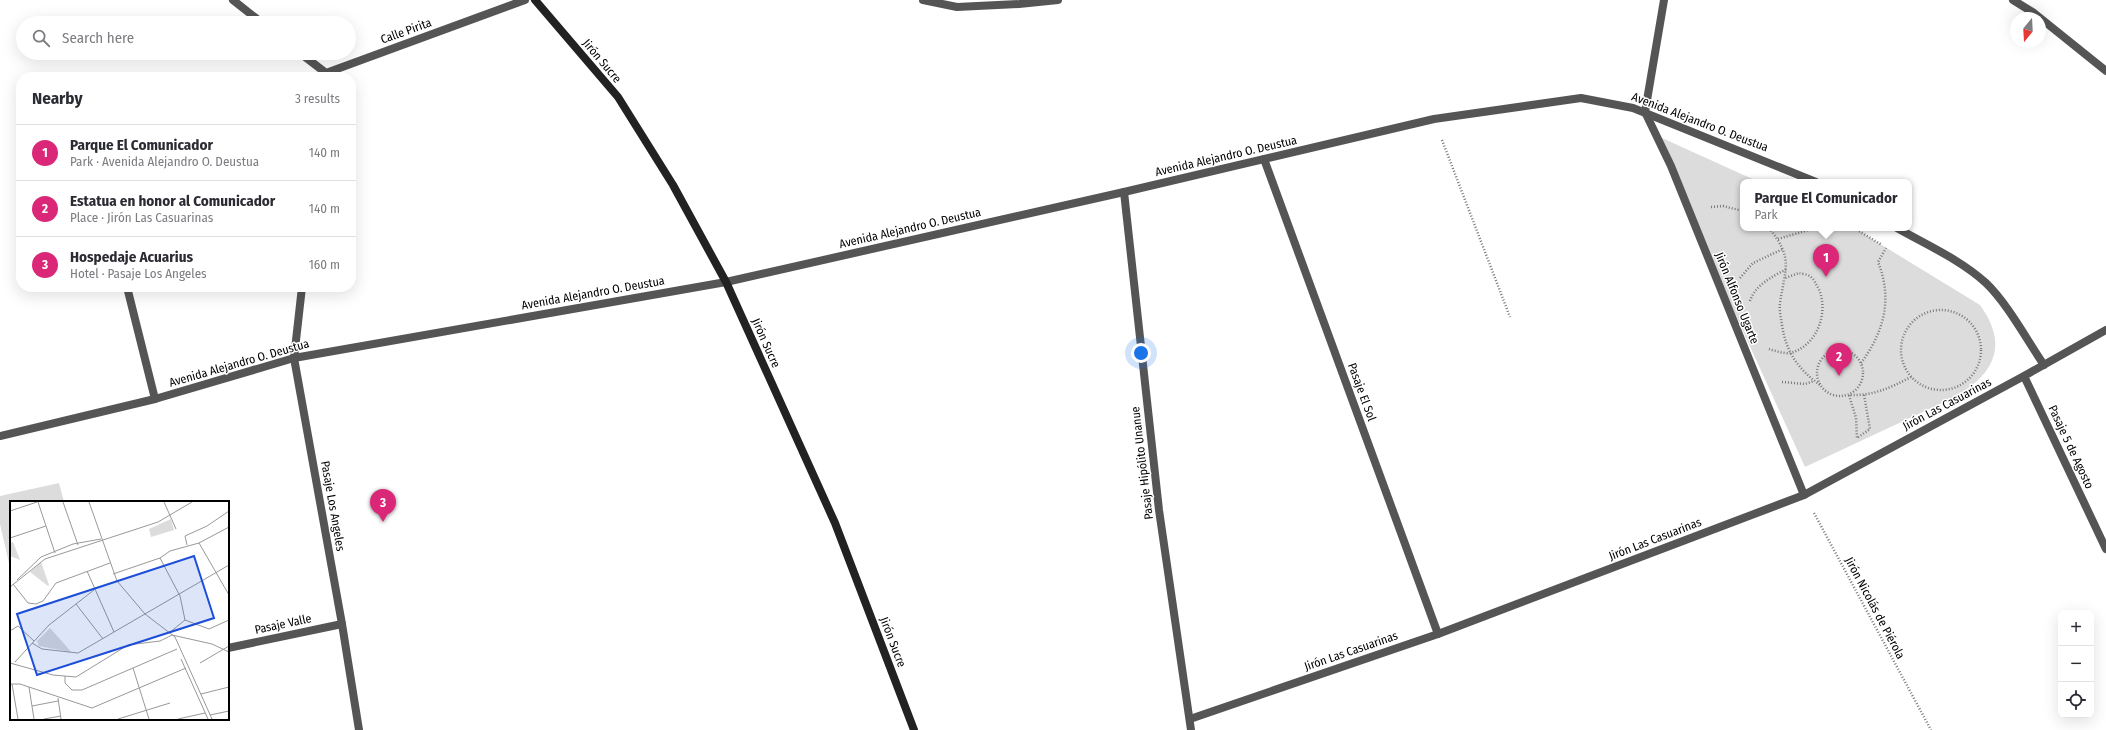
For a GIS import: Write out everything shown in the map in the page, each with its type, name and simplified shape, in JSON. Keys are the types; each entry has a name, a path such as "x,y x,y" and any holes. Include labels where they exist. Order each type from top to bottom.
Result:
{"street":[{"path":"233,0 253,16"},
{"name":"Calle Pirita","path":"334,72 525,0"},
{"name":"Jirón Sucre","path":"535,0 618,97 672,185 726,282 835,523 914,730"},
{"path":"923,0 956,7 1019,4 1058,0"},
{"path":"1644,112 1664,0"},
{"path":"2013,0 2034,13 2106,71"},
{"name":"Calle Pirita","path":"308,60 322,72"},
{"name":"Avenida Alejandro O. Deustua","path":"0,436 155,399 294,358 726,282 1124,192 1434,119 1581,98 1633,108 1809,179"},
{"name":"Jirón Alfonso Ugarte","path":"1644,112 1671,166 1804,495"},
{"name":"Pasaje El Sol","path":"1264,159 1438,634"},
{"name":"Pasaje Hipólito Unanue","path":"1124,192 1160,510 1190,719 1190,730"},
{"path":"1902,231 1961,264 1986,282 2044,365"},
{"path":"128,292 155,399"},
{"name":"Pasaje Los Angeles","path":"301,292 294,358 342,624 359,730"},
{"name":"Jirón Las Casuarinas","path":"1190,719 1438,634 1804,495 2106,330"},
{"name":"Pasaje 5 de Agosto","path":"2024,376 2106,549"},
{"name":"Pasaje Valle","path":"229,648 342,624"}],"path":[{"path":"1434,119 1510,317"},
{"path":"1690,215 1708,208 1723,206 1740,210"},
{"path":"1771,231 1783,249 1787,269 1780,304 1784,338 1797,365 1826,391 1833,395 1864,395 1893,387 1911,377"},
{"path":"1778,239 1805,231"},
{"path":"1859,231 1887,248 1878,262 1886,288 1883,323 1868,353 1861,363"},
{"path":"1730,312 1733,291 1742,274 1753,263 1783,249"},
{"path":"1749,305 1752,294 1771,277 1787,269"},
{"path":"1768,348 1790,353 1804,346 1815,334 1822,318 1824,301 1811,276 1799,273 1785,278"},
{"path":"1938,309 1951,310 1963,316 1973,325 1979,337 1982,350 1979,364 1972,376 1961,385 1948,390 1935,390 1921,386 1911,377 1903,366 1900,353 1901,340 1906,329 1914,319 1926,312 1938,309"},
{"path":"1820,385 1817,378 1819,364 1822,357 1828,352 1844,350 1857,356 1864,370 1863,378 1855,390 1849,395"},
{"path":"1756,376 1788,383 1805,384 1814,380"},
{"path":"1849,395 1856,418 1857,438 1870,429 1864,395"},
{"name":"Jirón Nicolás de Piérola","path":"1804,495 1931,730"}],"shaded area":[{"path":"1662,138 1752,179 1740,179 1740,231 1859,231 1980,305 1989,319 1994,332 1994,356 1989,367 1970,387 1957,396 1805,467 1690,215"},
{"path":"59,483 64,501 10,501 10,568 0,524 0,496"}],"place":[{"name":"Parque El Comunicador","path":"1826,277"},
{"name":"Estatua en honor al Comunicador","path":"1839,376"},
{"name":"Hospedaje Acuarius","path":"383,522"}]}
